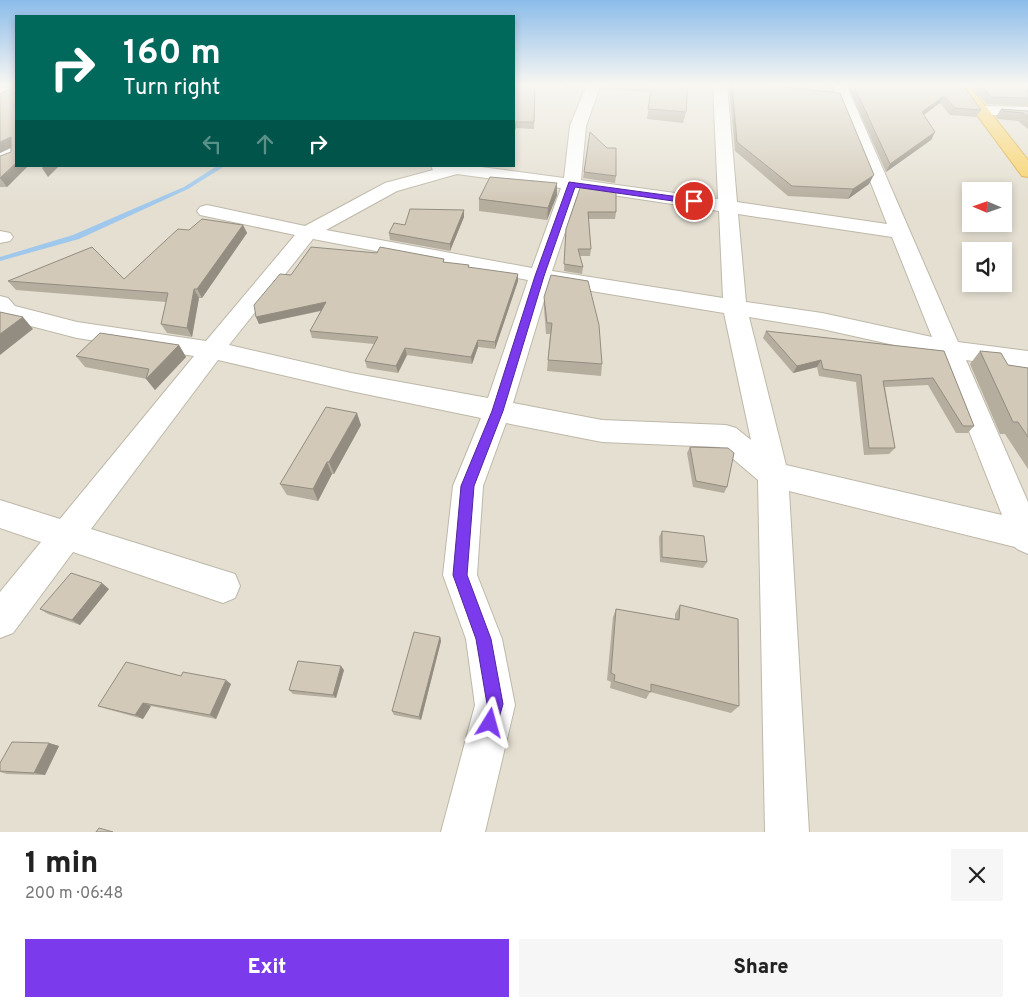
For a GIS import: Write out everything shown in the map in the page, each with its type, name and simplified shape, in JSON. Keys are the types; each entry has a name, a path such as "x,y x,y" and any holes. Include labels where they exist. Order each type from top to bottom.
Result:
{"highway":[{"path":"991,123 1028,172"}],"street":[{"path":"462,832 495,704 484,639 460,575 468,486 497,411 540,276 572,184 579,123"},
{"path":"723,123 735,308 773,476 787,832"},
{"path":"850,123 900,232 1027,537"},
{"path":"0,151 15,151"},
{"path":"0,161 15,152"},
{"path":"0,620 212,350 308,232 391,187 445,167 900,232"},
{"path":"207,211 540,276 822,321 949,349 1028,360"},
{"path":"0,303 7,312 77,330 212,350 351,382 602,431 726,436 773,476 1027,537"},
{"path":"0,514 223,586"}],"shaded area":[{"path":"0,123 15,123 15,167 515,167 515,123 1028,123 1028,832 0,832"}],"building":[{"path":"0,123 15,123 15,164 0,178 0,156 11,152 11,137 0,142"},
{"path":"735,123 852,123 874,175 853,189 792,186 737,142"},
{"path":"871,123 929,123 935,132 890,164"},
{"path":"590,132 607,148 616,148 616,176 584,172"},
{"path":"490,177 557,183 548,208 479,199"},
{"path":"581,185 616,191 616,212 588,212 591,249 578,249 583,267 564,264 566,229"},
{"path":"410,209 464,210 450,244 389,233 394,223 405,225"},
{"path":"202,219 243,225 197,289 194,289 187,328 161,324 168,293 8,281 92,247 124,279 178,229 189,230"},
{"path":"311,247 377,253 380,247 444,259 443,262 469,265 468,267 518,274 495,342 478,340 471,357 405,348 396,366 365,361 378,337 310,331 326,302 256,317 254,305 280,274 291,275"},
{"path":"551,275 588,281 599,325 602,364 548,360 552,323 547,323 544,297"},
{"path":"0,312 23,317 0,334"},
{"path":"766,331 944,351 974,426 963,426 933,378 883,381 895,448 869,448 861,375 823,369 821,360 797,366"},
{"path":"100,333 179,345 146,379 149,369 76,356"},
{"path":"980,351 1001,353 1008,365 1028,368 1028,437 1018,422 1013,422"},
{"path":"326,407 357,413 313,489 280,484"},
{"path":"690,447 728,448 734,453 727,487 696,481"},
{"path":"662,531 704,536 707,562 662,557"},
{"path":"71,573 102,583 72,620 40,609"},
{"path":"680,605 738,619 739,706 651,684 651,692 614,681 615,675 611,673 616,609 679,620"},
{"path":"414,632 440,637 419,717 392,711"},
{"path":"298,661 341,666 333,695 289,690"},
{"path":"126,662 181,676 183,672 226,680 210,715 143,703 135,715 98,706"},
{"path":"12,742 49,743 34,773 0,771 0,763"},
{"path":"99,828 113,832 96,832"}],"waterway":[{"path":"0,259 76,237 186,188 220,167"}],"route":[{"path":"490,723 495,704 484,639 460,575 468,486 497,411 540,276 572,184 694,201"}]}
